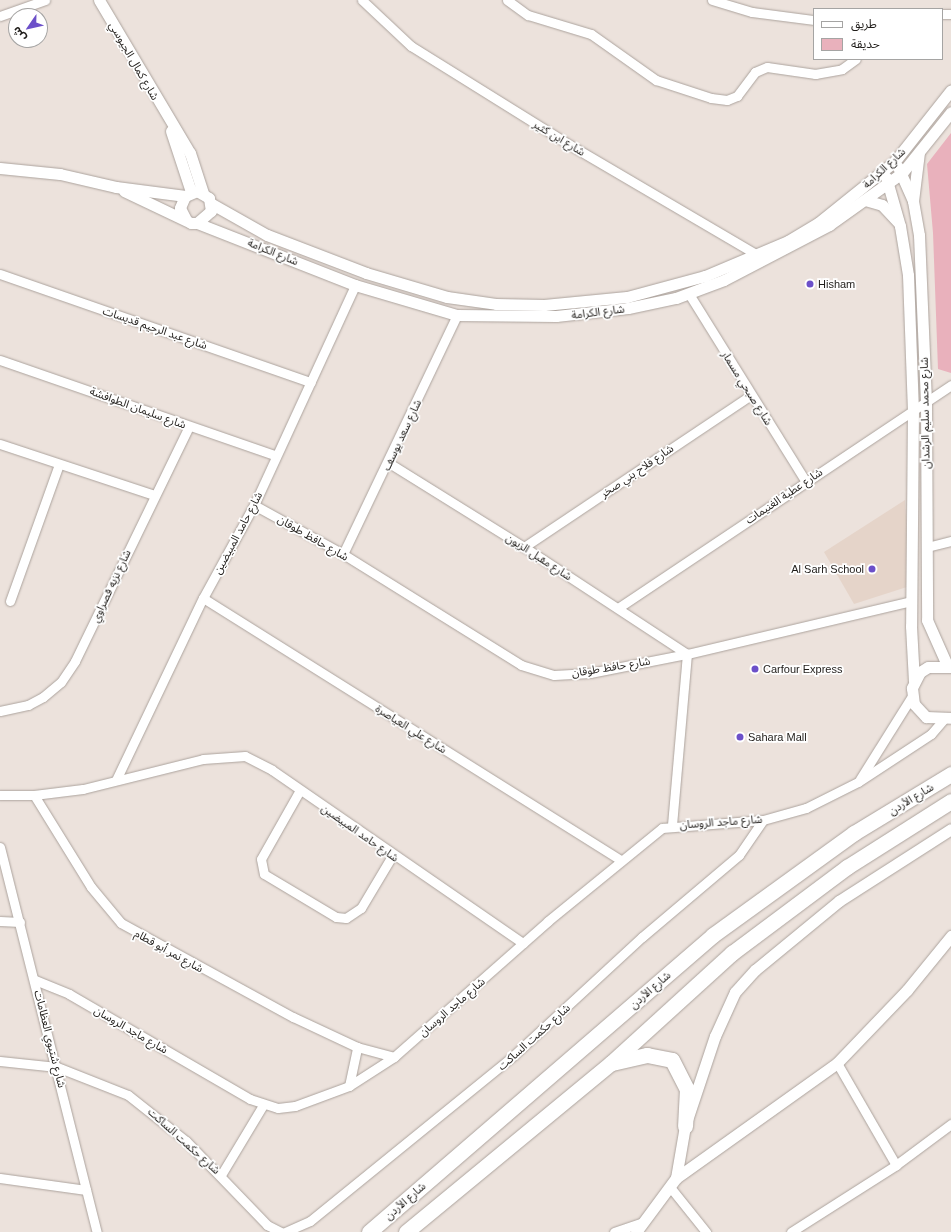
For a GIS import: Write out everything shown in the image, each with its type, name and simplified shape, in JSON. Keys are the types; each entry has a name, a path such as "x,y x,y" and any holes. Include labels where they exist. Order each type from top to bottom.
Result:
{"highway":[{"name":"شارع الأردن","path":"369,1232 713,935 854,834 951,774"},
{"name":"شارع الأردن","path":"406,1232 611,1063 732,953 801,899 951,801"},
{"path":"611,1063 647,1055 672,1060 688,1089 685,1126"}],"street":[{"path":"0,16 46,0"},
{"name":"شارع كمال الجيوسي","path":"99,0 169,121 190,153 203,193"},
{"name":"شارع ابن كثير","path":"362,0 411,46 484,92 762,257"},
{"path":"507,0 528,15 590,34 656,80 711,98 727,100 737,96 755,72 767,67 815,74 842,69 855,60"},
{"path":"712,0 752,12 813,20"},
{"name":"شارع الكرامة","path":"212,204 267,234 366,273 447,297 496,304 544,304 627,297 676,287 762,257 818,223 895,161 951,90"},
{"name":"شارع الكرامة","path":"197,223 355,285 457,315 586,314 688,294 829,225 902,173 951,112"},
{"name":"شارع كمال الجيوسي","path":"169,121 188,194"},
{"path":"913,201 919,152"},
{"name":"شارع محمد سليم الرشدان","path":"895,161 902,173 913,201 919,235 926,401 927,620 949,666"},
{"path":"0,168 60,174 116,187 188,194 203,193 212,204 208,218 197,223 186,220 116,187"},
{"name":"شارع محمد سليم الرشدان","path":"884,170 900,226 908,275 913,409 911,601 914,680 912,696"},
{"path":"186,220 180,208 188,194"},
{"path":"865,200 885,208 900,226"},
{"name":"شارع عبد الرحيم قديسات","path":"0,274 311,382"},
{"name":"شارع حامد المبيضين","path":"116,780 203,598 254,505 355,285"},
{"name":"شارع صبحي مسمار","path":"688,294 806,482"},
{"name":"شارع سعد يوسف","path":"343,554 389,463 457,315"},
{"name":"شارع سليمان الطوافشة","path":"0,360 276,455"},
{"name":"شارع عطية الغنيمات","path":"618,608 913,409 951,385"},
{"name":"شارع فلاح بني صخر","path":"524,547 750,395"},
{"name":"شارع نزيه قصراوي","path":"0,712 28,706 61,682 84,644 154,495 189,426"},
{"path":"0,444 154,495"},
{"name":"شارع مقبل الزبون","path":"389,463 524,547 687,654"},
{"path":"10,602 59,464"},
{"name":"شارع حافظ طوقان","path":"254,505 343,554 521,665 554,675 590,673 687,654 911,601"},
{"path":"927,546 951,542"},
{"name":"شارع علي العياصرة","path":"203,598 620,860"},
{"path":"672,826 687,654"},
{"path":"914,680 928,667 949,666"},
{"path":"858,782 912,696 926,717 947,719"},
{"name":"شارع ماجد الروسان","path":"35,980 69,994 263,1105 295,1106 349,1086 394,1057 649,836 672,826 763,820 806,808 858,782 931,734 947,719"},
{"name":"شارع حامد المبيضين","path":"0,795 34,795 116,780 235,755 255,760 300,790 392,856 524,943"},
{"path":"300,790 260,861 264,874 336,917 346,918 361,908 392,856"},
{"name":"شارع نمر أبو قطام","path":"34,795 91,887 121,923 198,968 357,1047 394,1057"},
{"name":"شارع حكمت الساكت","path":"285,1232 310,1221 514,1055 642,937 739,855 763,820"},
{"path":"706,1232 673,1182 685,1126 715,1036 735,992 755,970 839,901 951,829"},
{"name":"شارع شتيوي العظامات","path":"0,847 57,1067 97,1232"},
{"path":"0,921 20,922"},
{"path":"636,1232 673,1182 837,1064 907,990 951,936"},
{"path":"349,1086 357,1047"},
{"name":"شارع حكمت الساكت","path":"0,1061 57,1067 128,1095 159,1117 221,1174 267,1225 281,1232"},
{"path":"837,1064 896,1165"},
{"path":"221,1174 263,1105"},
{"path":"791,1232 896,1165 951,1124"},
{"path":"0,1178 86,1190"},
{"path":"614,1232 643,1222"}],"shaded area":[{"name":"Al Sarh School","path":"905,500 910,586 854,604 824,552"}],"green space":[{"path":"951,133 951,373 938,369 933,233 927,164"}],"place":[{"name":"Hisham","path":"810,284"},
{"name":"Al Sarh School","path":"872,569"},
{"name":"Carfour Express","path":"755,669"},
{"name":"Sahara Mall","path":"740,737"}]}
